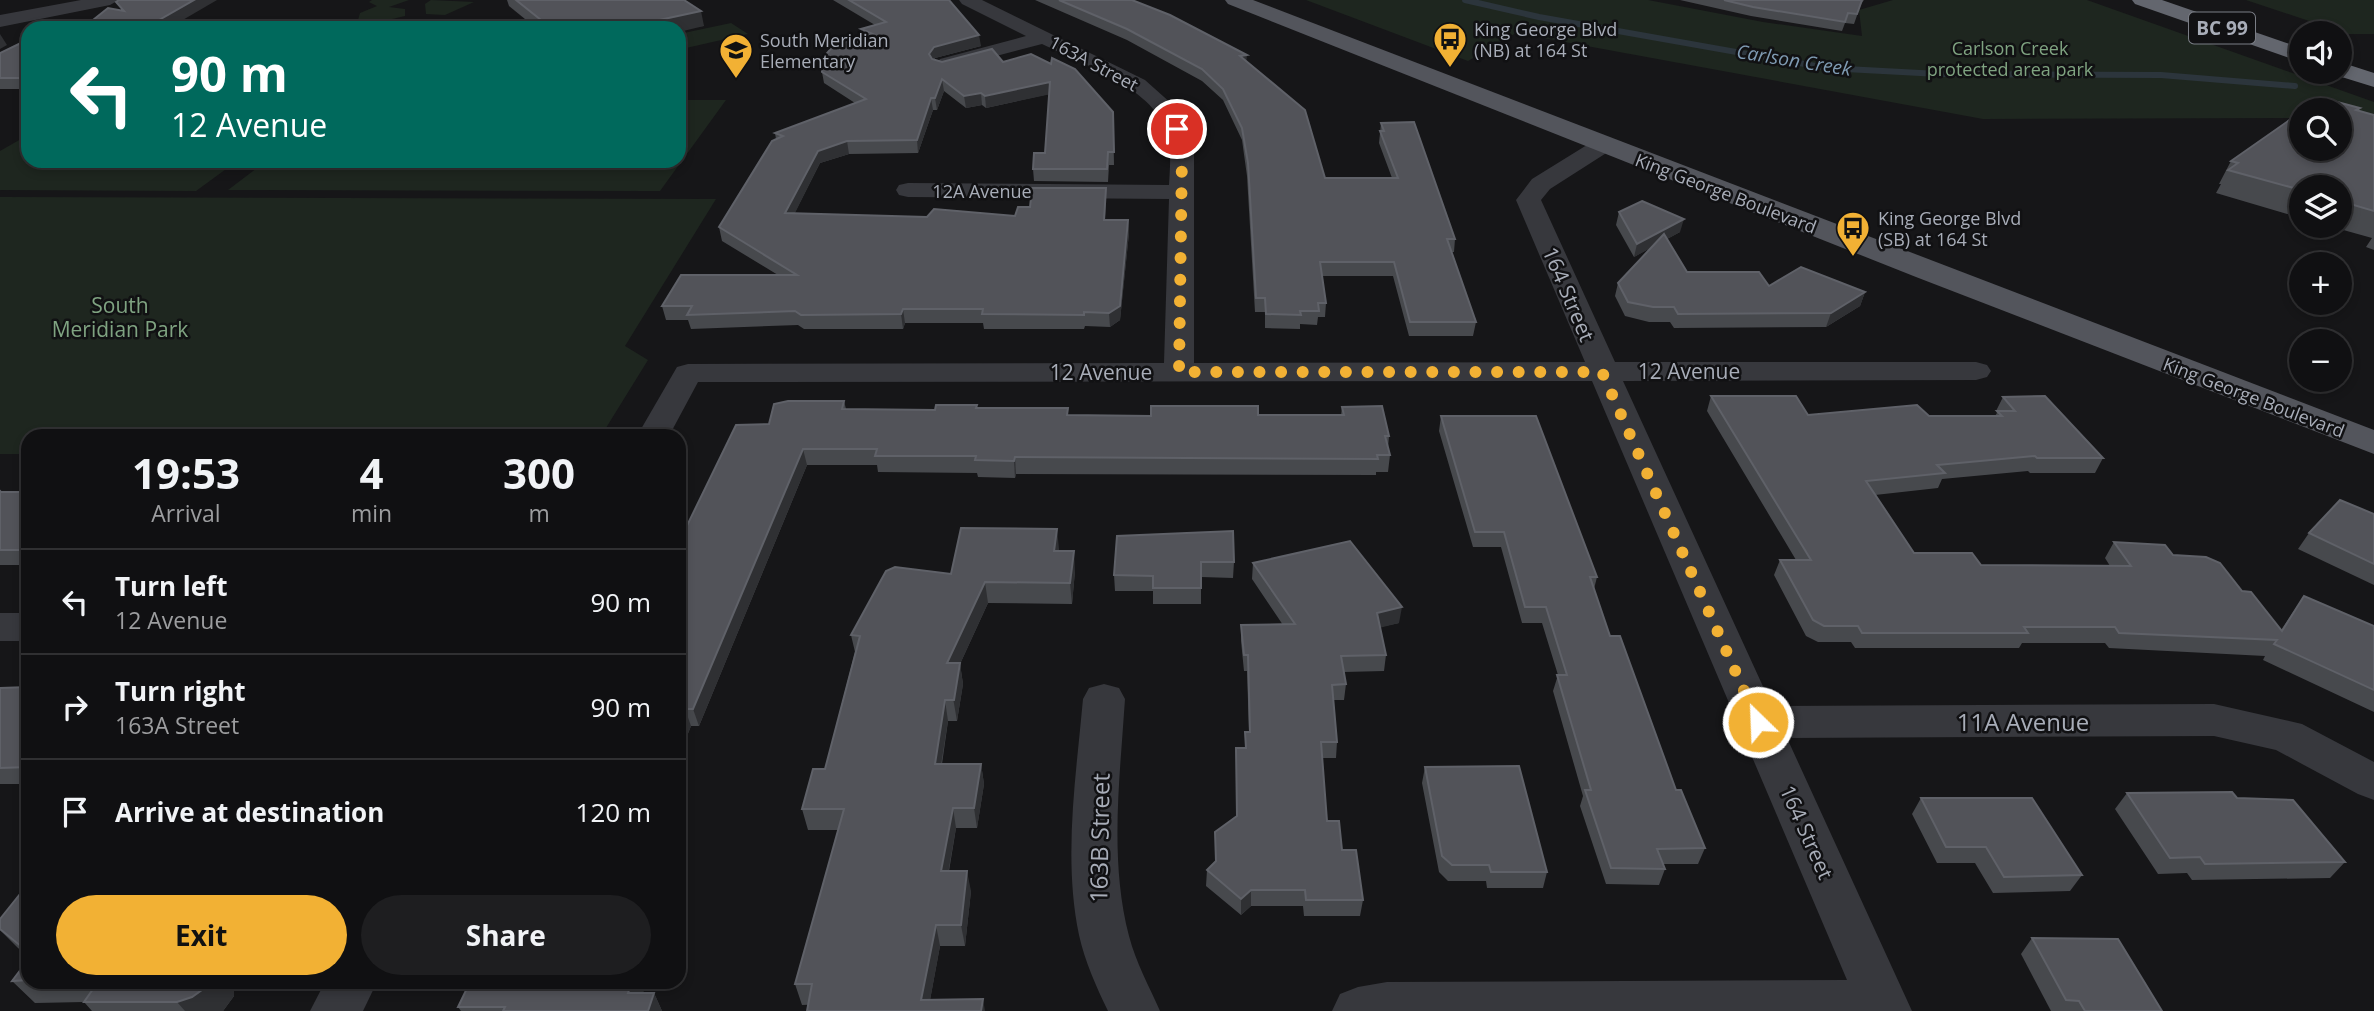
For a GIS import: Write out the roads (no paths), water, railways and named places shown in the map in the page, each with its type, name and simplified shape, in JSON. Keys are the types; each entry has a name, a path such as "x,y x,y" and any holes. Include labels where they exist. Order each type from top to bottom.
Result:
{"highway":[{"name":"BC 99","path":"2142,0 2289,51"},
{"name":"BC 99","path":"2193,0 2289,33"},
{"path":"2352,62 2374,61"},
{"path":"2352,69 2374,81"}],"main road":[{"name":"King George Boulevard","path":"1235,0 2374,443"}],"street":[{"path":"0,21 59,5 110,0"},
{"name":"163A Street","path":"968,0 1138,84 1162,105 1177,129 1182,154 1179,372"},
{"path":"51,21 59,5"},
{"path":"943,65 1046,37"},
{"name":"164 Street","path":"1603,145 1541,184 1528,200 1885,1007"},
{"name":"12A Avenue","path":"908,190 1181,192"},
{"name":"12 Avenue","path":"657,429 688,373 1976,371"},
{"path":"0,627 21,627"},
{"name":"163B Street","path":"1104,699 1094,843 1097,911 1118,984 1134,1011"},
{"name":"11A Avenue","path":"1758,722 2214,720 2287,736 2374,782"},
{"path":"336,1011 348,989"},
{"path":"1358,1011 1387,1006 1885,1007"}],"waterway":[{"name":"Carlson Creek","path":"1465,0 1539,17 1827,68 1939,74 2161,75 2295,86"}],"place":[{"name":"King George Blvd (NB) at 164 St","path":"1450,69"},
{"name":"South Meridian Elementary","path":"736,80"},
{"name":"King George Blvd (SB) at 164 St","path":"1853,258"}],"park label":[{"name":"Carlson Creek protected area park","path":"2010,58"},
{"name":"South Meridian Park","path":"120,317"}]}
